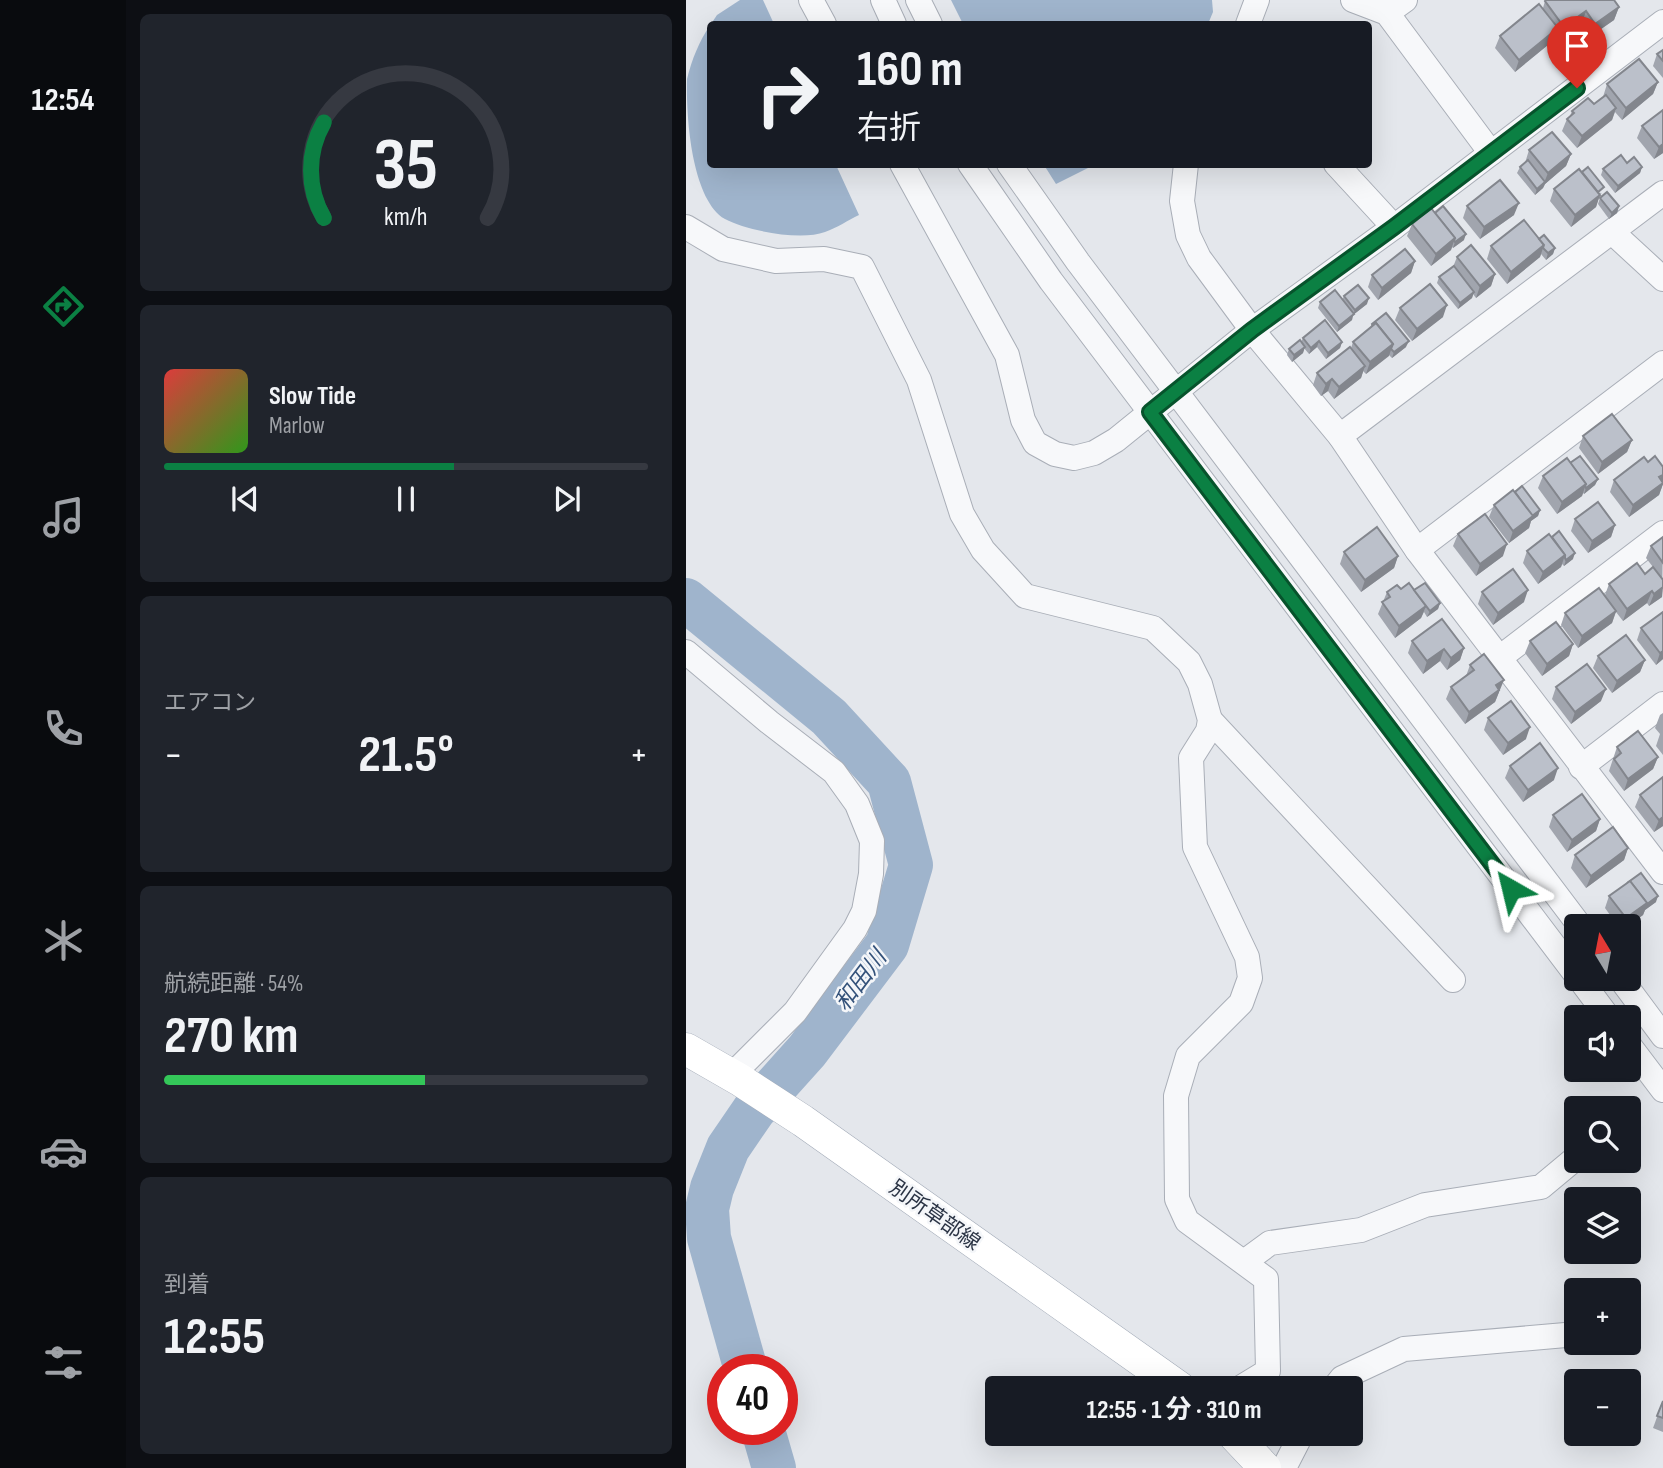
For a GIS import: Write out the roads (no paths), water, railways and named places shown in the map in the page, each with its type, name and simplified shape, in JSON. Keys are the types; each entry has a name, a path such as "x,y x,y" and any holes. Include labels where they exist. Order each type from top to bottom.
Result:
{"main road":[{"name":"別所草部線","path":"686,1049 803,1121 1163,1376"},
{"path":"1244,1446 1265,1468"}],"street":[{"path":"811,0 822,21"},
{"path":"883,0 893,21"},
{"path":"918,0 928,21"},
{"path":"1249,21 1257,0"},
{"path":"1353,0 1396,7 1491,153"},
{"path":"904,168 1007,355 1023,420 1035,443 1055,454 1073,458 1084,456 1116,440 1252,330 1394,227 1663,22"},
{"path":"973,168 1051,281 1564,959"},
{"path":"1012,168 1077,262 1571,914"},
{"path":"1186,168 1182,201 1188,235 1199,258 1252,330 1340,436 1417,550 1663,872"},
{"path":"1340,168 1394,227"},
{"path":"1340,436 1663,193"},
{"path":"686,227 723,249 776,261 824,259 862,267 919,380 962,514 983,550 1025,596 1153,628 1189,662 1200,684 1210,720 1208,731 1191,758 1195,847 1247,957 1250,978 1241,1003 1188,1056 1176,1096 1177,1199 1187,1221 1266,1279 1268,1371 1260,1376"},
{"path":"1612,232 1663,279"},
{"path":"1417,550 1663,363"},
{"path":"1498,659 1663,533"},
{"path":"686,652 834,772 857,804 872,841 871,874 864,911 855,929 795,1012 736,1078"},
{"path":"1581,767 1663,704"},
{"path":"1210,720 1453,980"},
{"path":"1629,991 1663,1036"},
{"path":"1641,1061 1663,1090"},
{"path":"1244,1262 1270,1243 1361,1230 1425,1205 1541,1187 1564,1168"},
{"path":"1346,1376 1404,1349 1564,1335"},
{"path":"1284,1468 1295,1446"}],"water":[{"path":"740,0 763,0 773,21 713,21 717,15"},
{"path":"951,0 1212,0 1213,12 1209,21 962,21"},
{"path":"707,30 707,168 837,168 859,215 815,235 789,235 760,231 735,223 725,219 714,209 698,175 690,133 687,79 699,44"},
{"path":"1046,168 1088,168 1056,184"}],"waterway":[{"name":"和田川","path":"686,600 829,717 889,782 911,865 887,945 807,1051 754,1110 728,1148 712,1188 707,1209 709,1238 742,1354"},
{"name":"和田川","path":"767,1445 774,1468"}]}
